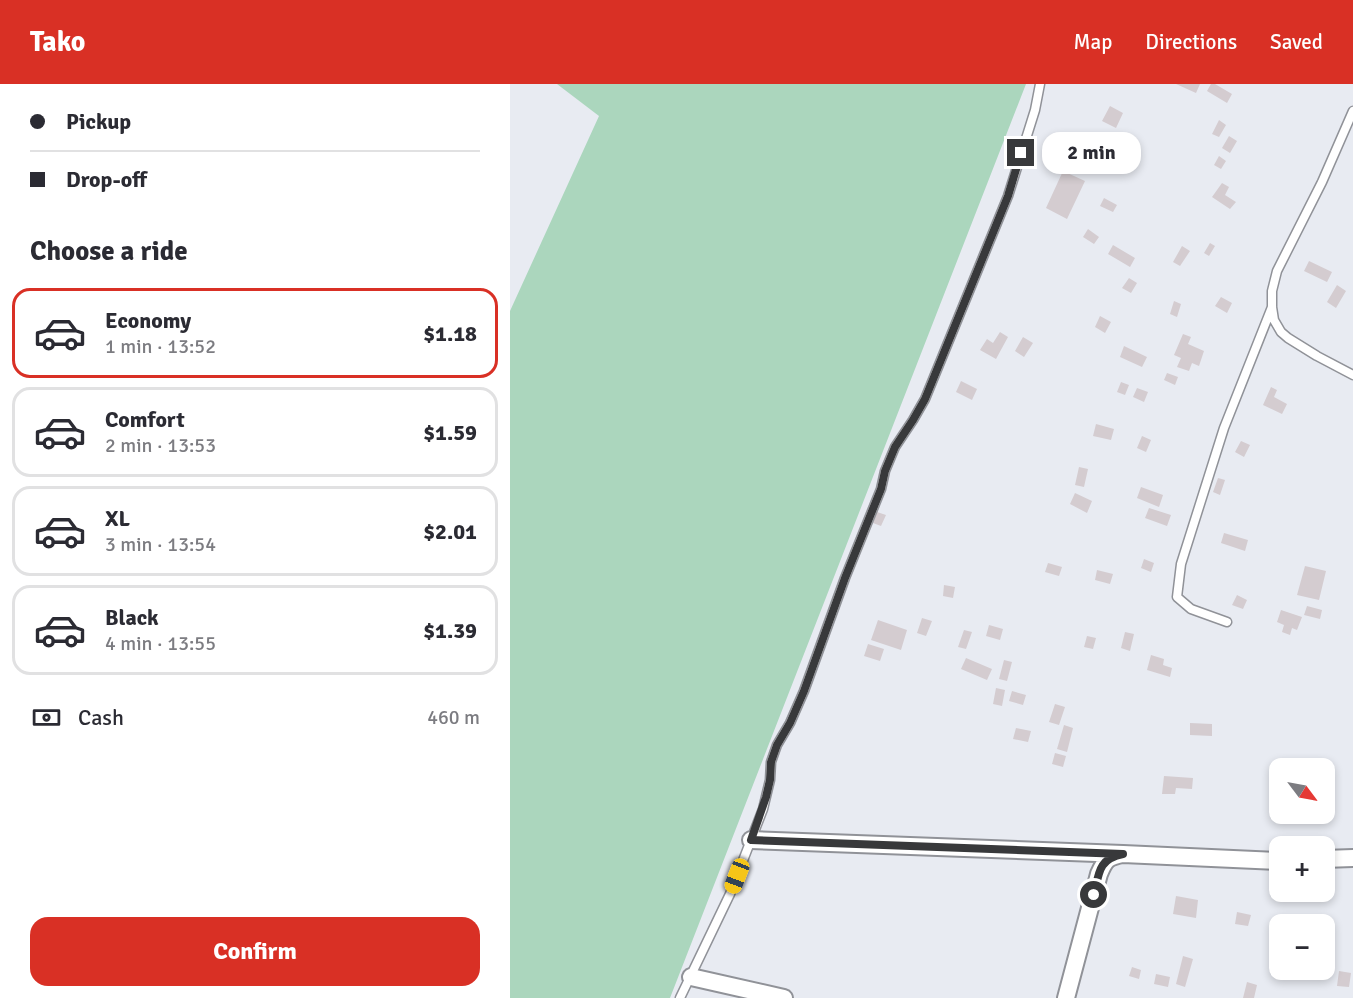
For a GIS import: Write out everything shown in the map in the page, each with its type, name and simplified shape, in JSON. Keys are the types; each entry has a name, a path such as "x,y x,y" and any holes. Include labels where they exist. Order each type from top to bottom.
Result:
{"street":[{"path":"751,840 1269,861"},
{"path":"1066,998 1103,865 1112,856 1123,854"},
{"path":"1335,859 1353,858"},
{"path":"691,977 784,998"}],"lane":[{"path":"680,998 730,894 766,797 771,762 777,745 804,691 845,578 881,489 885,471 895,447 925,399 1008,196 1035,110 1040,84"},
{"path":"1353,111 1323,182 1277,271 1272,291 1274,320 1281,332 1353,375"},
{"path":"1227,622 1191,609 1177,597 1181,564 1224,428 1272,307"}],"green space":[{"path":"557,84 1026,84 670,998 510,998 510,311 599,116"}],"building":[{"path":"1176,84 1200,84 1196,93"},
{"path":"1211,84 1232,94 1227,103 1207,91"},
{"path":"1110,106 1123,113 1116,128 1102,121"},
{"path":"1219,120 1226,125 1219,137 1212,134"},
{"path":"1229,136 1237,141 1230,153 1222,148"},
{"path":"1219,156 1226,161 1221,169 1214,165"},
{"path":"1063,171 1085,181 1067,219 1046,208"},
{"path":"1222,183 1229,187 1225,195 1236,202 1230,209 1212,197"},
{"path":"1104,198 1117,205 1113,212 1100,206"},
{"path":"1088,229 1099,237 1094,244 1083,237"},
{"path":"1210,243 1215,246 1209,256 1204,253"},
{"path":"1113,245 1135,258 1130,267 1108,254"},
{"path":"1182,246 1190,251 1180,266 1173,262"},
{"path":"1309,261 1332,272 1327,282 1304,271"},
{"path":"1129,278 1137,283 1131,293 1122,288"},
{"path":"1337,285 1346,291 1336,308 1327,302"},
{"path":"1221,297 1232,303 1227,313 1215,306"},
{"path":"1174,301 1181,304 1177,317 1170,314"},
{"path":"1100,316 1111,322 1105,333 1095,327"},
{"path":"1000,332 1008,337 996,359 980,350 987,339 993,343"},
{"path":"1183,334 1191,337 1188,344 1204,351 1199,366 1192,363 1189,371 1177,367 1181,358 1174,355"},
{"path":"1023,337 1033,343 1024,357 1015,351"},
{"path":"1124,346 1147,357 1142,367 1120,357"},
{"path":"1167,373 1178,377 1175,385 1164,380"},
{"path":"961,381 977,389 972,400 956,392"},
{"path":"1121,382 1129,385 1125,395 1117,392"},
{"path":"1271,387 1277,390 1274,397 1287,404 1282,414 1263,405"},
{"path":"1137,388 1148,392 1144,402 1133,397"},
{"path":"1096,424 1114,429 1111,440 1093,436"},
{"path":"1142,436 1151,440 1146,452 1137,448"},
{"path":"1241,441 1250,445 1244,457 1235,452"},
{"path":"1079,467 1088,469 1084,487 1075,485"},
{"path":"1218,478 1225,480 1220,495 1213,492"},
{"path":"1141,487 1163,495 1159,507 1137,498"},
{"path":"1075,493 1092,501 1087,513 1070,504"},
{"path":"1149,508 1171,515 1167,526 1145,518"},
{"path":"877,512 886,515 881,526 873,523"},
{"path":"1224,533 1248,540 1245,551 1221,543"},
{"path":"1144,559 1154,563 1151,572 1141,568"},
{"path":"1048,563 1062,567 1059,576 1045,572"},
{"path":"1305,566 1326,571 1319,600 1297,595"},
{"path":"1097,570 1113,574 1110,584 1095,580"},
{"path":"944,585 955,587 953,598 943,596"},
{"path":"1237,595 1247,600 1243,609 1232,605"},
{"path":"1307,606 1322,610 1320,619 1304,615"},
{"path":"1281,610 1302,617 1297,630 1292,628 1290,635 1282,632 1284,625 1277,622"},
{"path":"922,618 932,621 926,636 917,633"},
{"path":"878,620 907,630 901,650 871,640"},
{"path":"989,625 1003,629 1000,640 986,636"},
{"path":"964,630 972,632 966,649 958,647"},
{"path":"1125,632 1134,634 1130,651 1121,648"},
{"path":"1087,636 1096,638 1093,649 1084,647"},
{"path":"868,644 884,649 880,661 864,656"},
{"path":"1151,655 1164,659 1163,665 1172,668 1170,677 1147,670"},
{"path":"966,658 992,669 987,680 961,669"},
{"path":"1004,660 1012,662 1007,681 999,679"},
{"path":"996,688 1005,690 1002,706 993,704"},
{"path":"1012,691 1026,695 1023,705 1009,701"},
{"path":"1055,704 1065,707 1059,725 1049,722"},
{"path":"1190,723 1212,724 1212,736 1190,735"},
{"path":"1064,725 1073,728 1067,752 1057,749"},
{"path":"1016,728 1031,731 1028,742 1013,739"},
{"path":"1055,753 1066,756 1063,767 1052,764"},
{"path":"1164,776 1193,778 1192,789 1176,788 1175,794 1162,794"},
{"path":"1176,896 1198,900 1196,918 1173,914"},
{"path":"1237,912 1251,915 1248,926 1235,924"},
{"path":"1183,956 1193,959 1185,987 1176,984"},
{"path":"1132,967 1141,970 1139,979 1129,976"},
{"path":"1339,971 1351,973 1349,987 1337,986"},
{"path":"1156,974 1170,977 1168,987 1154,984"},
{"path":"1247,982 1257,985 1254,998 1243,998"}],"route":[{"path":"1021,153 1008,196 925,399 895,447 804,691 777,745 771,762 766,797 751,840 1123,854 1106,860 1099,874 1094,895"}]}
